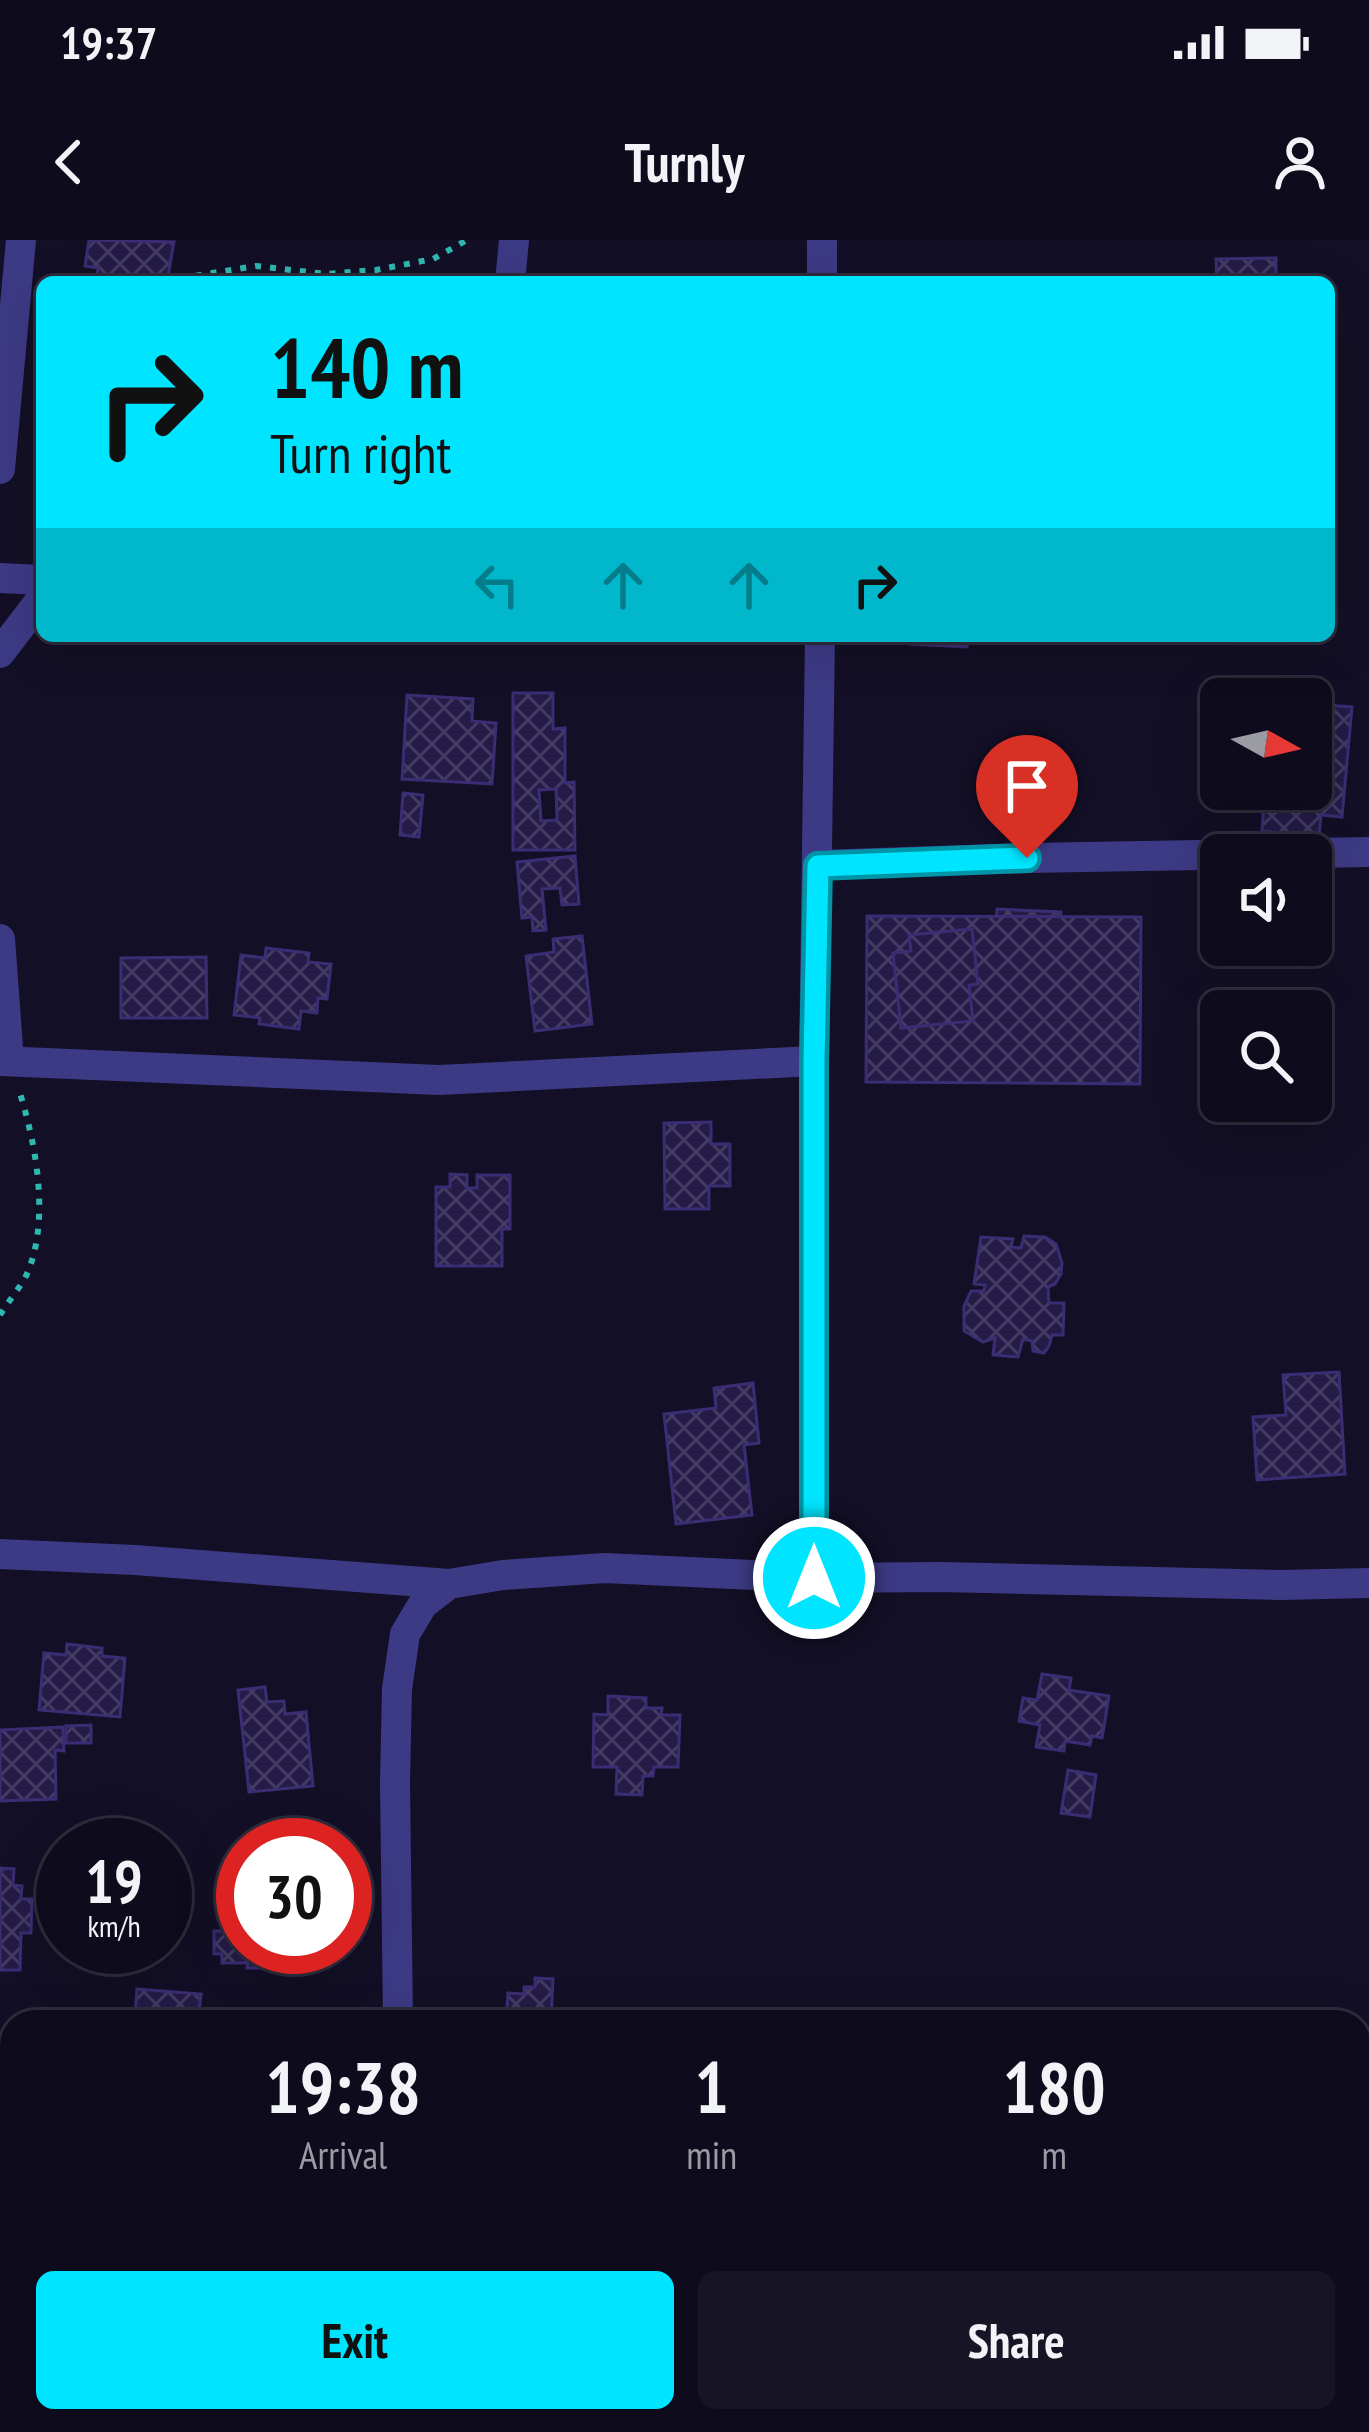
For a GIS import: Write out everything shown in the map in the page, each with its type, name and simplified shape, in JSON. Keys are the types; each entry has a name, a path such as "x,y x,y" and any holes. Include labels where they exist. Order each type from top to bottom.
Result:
{"street":[{"path":"0,469 21,240"},
{"path":"511,276 514,240"},
{"path":"822,240 822,276"},
{"path":"0,578 36,580"},
{"path":"0,653 36,606"},
{"path":"814,1578 820,642"},
{"path":"818,866 1369,852"},
{"path":"0,939 4,1061 439,1080 814,1061"},
{"path":"0,1554 449,1584 605,1568 814,1578 1369,1583"},
{"path":"398,2010 398,1689 405,1634 424,1604 449,1584"}],"path":[{"path":"194,276 256,266 327,274 376,270 434,259 467,240"},
{"path":"0,1315 26,1275 40,1208 32,1133 4,1061"}],"building":[{"path":"89,240 174,242 168,276 97,276 98,268 85,266"},
{"path":"1276,258 1276,276 1217,276 1216,259"},
{"path":"911,642 967,642 967,647"},
{"path":"513,693 553,693 553,729 565,728 565,783 574,782 575,850 513,850","holes":["556,789 557,820 541,821 539,790"]},
{"path":"407,695 473,699 472,721 496,723 492,784 402,779"},
{"path":"1332,706 1352,707 1342,817 1321,815 1319,834 1262,831 1264,810 1332,810"},
{"path":"403,793 423,795 419,837 400,835"},
{"path":"575,856 579,904 562,905 560,888 542,889 546,930 533,931 532,917 522,918 517,862"},
{"path":"997,909 1061,912 1057,1006 992,1003"},
{"path":"867,916 1141,917 1140,1084 866,1082"},
{"path":"972,929 978,984 969,985 973,1021 901,1028 893,953 911,951 909,935"},
{"path":"582,936 592,1024 535,1031 526,956 554,952 553,939"},
{"path":"266,948 309,953 308,962 331,964 327,999 318,998 317,1013 301,1011 299,1029 234,1015 241,955 265,958"},
{"path":"206,957 207,1018 121,1018 121,958"},
{"path":"711,1122 711,1144 730,1144 730,1186 709,1186 709,1209 665,1209 664,1123"},
{"path":"450,1174 467,1175 467,1188 477,1188 477,1175 510,1175 510,1229 502,1229 502,1266 436,1266 436,1187 450,1187"},
{"path":"1024,1236 1045,1237 1056,1244 1061,1274 1048,1287 1049,1303 1064,1303 1063,1335 1052,1335 1044,1353 1033,1351 1032,1341 1023,1339 1018,1357 993,1355 995,1338 983,1342 964,1331 964,1306 971,1291 984,1291 985,1285 974,1284 981,1237 1013,1239 1011,1247 1021,1248"},
{"path":"1339,1372 1345,1474 1257,1480 1253,1417 1286,1415 1283,1375"},
{"path":"753,1383 759,1443 744,1445 752,1515 676,1524 664,1414 716,1408 714,1388"},
{"path":"67,1644 102,1648 102,1656 125,1658 120,1717 39,1710 44,1653 66,1655"},
{"path":"1042,1674 1071,1678 1069,1690 1109,1696 1102,1738 1092,1736 1090,1745 1065,1741 1064,1751 1036,1747 1040,1725 1019,1721 1023,1698 1037,1700"},
{"path":"265,1687 267,1702 284,1701 285,1714 306,1712 313,1786 249,1792 238,1690"},
{"path":"608,1696 646,1698 646,1708 662,1708 661,1715 680,1715 678,1767 654,1767 653,1776 643,1776 642,1795 616,1794 617,1767 593,1767 594,1714 608,1715"},
{"path":"91,1725 91,1743 66,1743 66,1726"},
{"path":"63,1727 64,1751 55,1750 56,1799 0,1801 0,1730"},
{"path":"1068,1770 1096,1775 1090,1817 1061,1813"},
{"path":"0,1868 14,1869 13,1885 22,1886 21,1899 32,1899 31,1933 21,1933 20,1970 0,1970"},
{"path":"535,1978 553,1979 552,2010 507,2010 508,1993 524,1994 524,1987 535,1987"},
{"path":"137,1989 201,1994 199,2010 135,2010"}],"route":[{"path":"814,1578 818,866 1027,858"}]}
